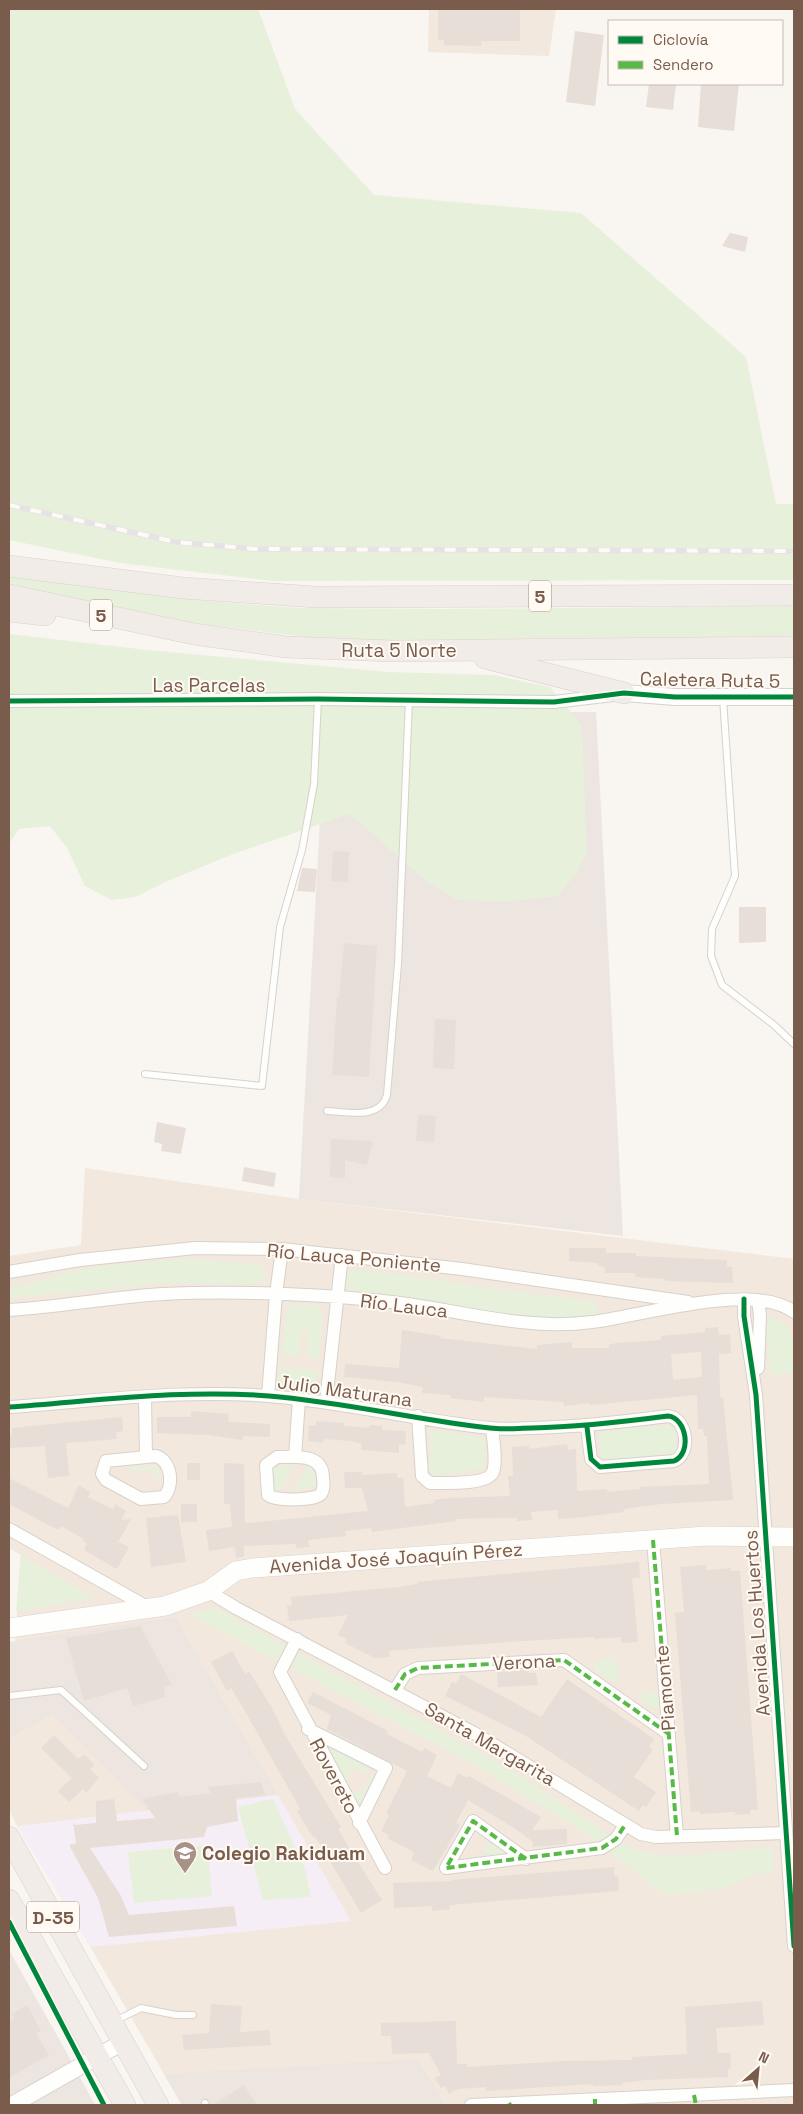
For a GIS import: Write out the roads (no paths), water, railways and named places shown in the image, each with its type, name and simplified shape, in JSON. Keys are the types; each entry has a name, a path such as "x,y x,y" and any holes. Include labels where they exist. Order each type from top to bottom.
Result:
{"highway":[{"path":"9,556 130,582"},
{"name":"5","path":"9,566 232,593 342,598 794,595"},
{"name":"Ruta 5 Norte","path":"9,595 194,634 286,647 366,651 794,647"},
{"path":"9,611 194,634"},
{"path":"420,650 512,664 624,693"},
{"name":"D-35","path":"9,1837 158,2105"},
{"name":"D-35","path":"9,1900 125,2105"}],"main road":[{"name":"Avenida José Joaquín Pérez","path":"9,1628 180,1602 208,1591 227,1575 252,1568 654,1540 766,1535 794,1537"}],"street":[{"name":"Caletera Ruta 5","path":"624,693 675,697 794,697"},
{"name":"Las Parcelas","path":"9,701 318,699 554,702 624,693"},
{"name":"Río Lauca Poniente","path":"9,1272 80,1260 195,1248 282,1250 462,1269 698,1303"},
{"path":"268,1396 276,1294 282,1250"},
{"path":"326,1402 342,1255"},
{"name":"Río Lauca","path":"9,1310 52,1308 161,1294 276,1294 338,1297 413,1304 521,1322 589,1323 698,1303 744,1299 775,1302 794,1312"},
{"name":"Avenida Los Huertos","path":"744,1299 744,1316 756,1395 794,1946"},
{"name":"Avenida Los Huertos","path":"756,1395 760,1316 758,1300"},
{"name":"Julio Maturana","path":"9,1407 200,1392 326,1402 492,1428 587,1426 672,1416 682,1425 685,1451 681,1458 674,1461 604,1468 591,1459 587,1426"},
{"path":"145,1397 146,1457"},
{"path":"295,1457 299,1399"},
{"path":"418,1416 422,1476 430,1483 480,1481 488,1478 494,1471 492,1428"},
{"path":"146,1457 160,1457 168,1466 169,1487 164,1497 141,1498 106,1480 102,1474 106,1461 146,1457"},
{"path":"277,1457 295,1457 310,1458 319,1464 323,1474 324,1487 320,1494 314,1498 278,1499 270,1497 266,1492 266,1465 277,1457"},
{"path":"9,1529 150,1608"},
{"name":"Piamonte","path":"654,1540 677,1836"},
{"name":"Santa Margarita","path":"208,1591 395,1690 552,1778 625,1825 648,1836 786,1833"},
{"name":"Rovereto","path":"297,1639 280,1672 308,1729 384,1868"},
{"name":"Verona","path":"395,1690 405,1674 418,1668 564,1660 669,1734"},
{"name":"Rovereto","path":"308,1729 386,1768 359,1823"},
{"path":"526,1859 473,1821 446,1868 526,1859 602,1848 616,1838 625,1825"},
{"path":"12,2105 123,2042"},
{"path":"471,2105 695,2100 794,2090"}],"lane":[{"path":"723,696 735,876 712,929 711,956 722,984 774,1025 794,1044"},
{"path":"145,1074 262,1086 280,927 302,850 311,801 316,756 318,699"},
{"path":"327,1111 375,1111 383,1104 387,1095 398,964 409,700"},
{"path":"9,1696 61,1690 144,1766"},
{"path":"112,2022 141,2008 176,2015 193,2015"}],"railway":[{"path":"9,505 176,542 255,549 794,551"}],"place":[{"name":"Colegio Rakiduam","path":"185,1874"}]}
